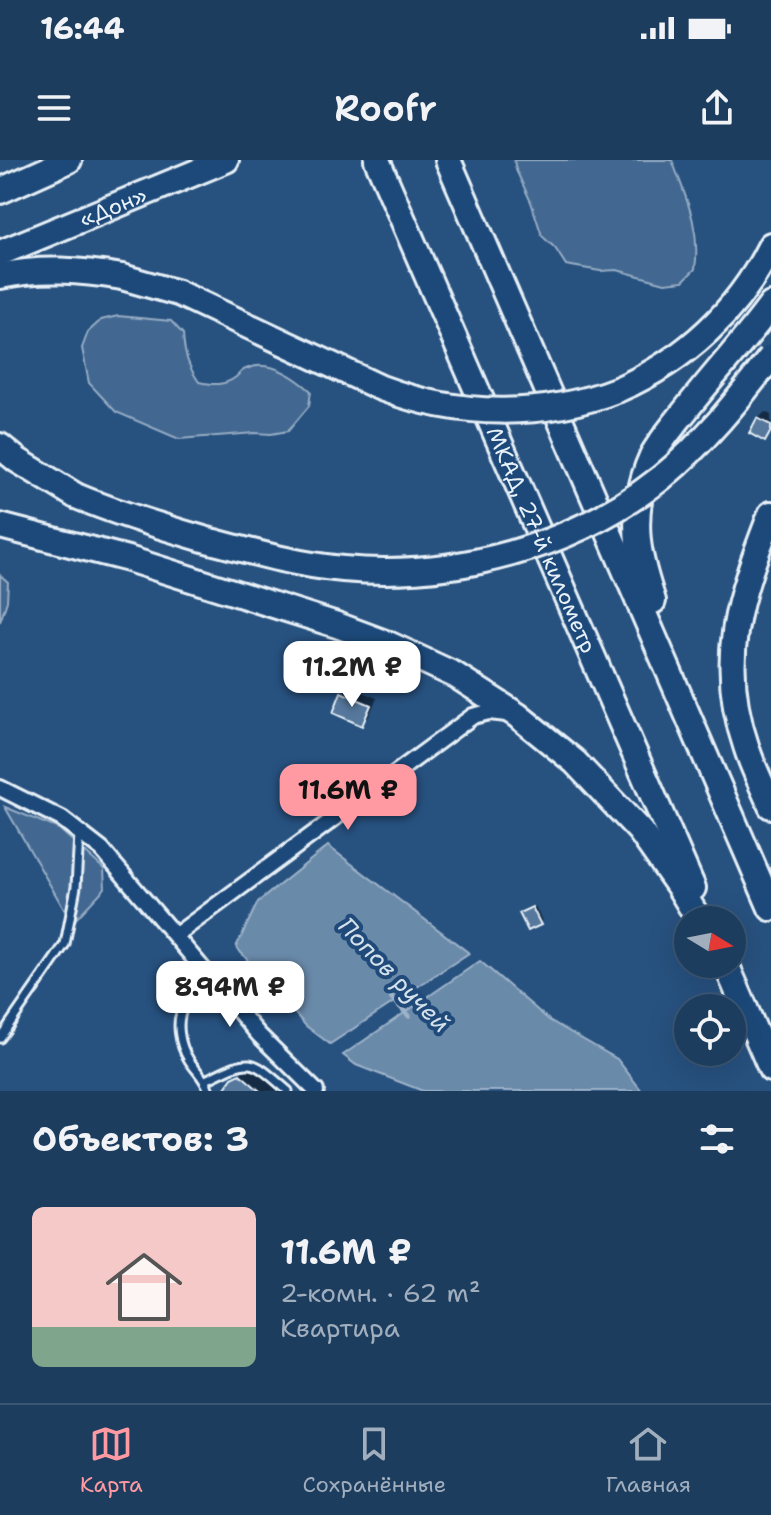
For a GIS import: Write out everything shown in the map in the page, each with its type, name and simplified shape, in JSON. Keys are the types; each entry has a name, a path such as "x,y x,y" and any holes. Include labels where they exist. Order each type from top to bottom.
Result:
{"main road":[{"path":"0,191 69,160"},
{"name":"«Дон»","path":"0,253 226,160"},
{"name":"МКАД, 27-й километр","path":"377,160 701,906"},
{"path":"448,160 771,908"},
{"path":"0,276 63,269 122,277 178,293 381,388 412,399 482,410 531,410 597,397 637,381 673,360 707,332 744,290 771,245"},
{"path":"680,696 639,552 637,524 643,483 660,443 771,305"},
{"path":"0,446 76,496 138,521 264,556 308,565 379,571 461,565 508,554 563,535 608,513 646,488 707,434 771,357"},
{"path":"771,514 739,605 732,649 738,720 771,806"},
{"path":"0,526 128,559 337,625 388,644 455,675 517,715 575,762 640,831 691,906"},
{"path":"731,978 771,1069"}],"street":[{"path":"176,935 473,716 489,712 517,715"},
{"path":"0,788 62,819 102,850 259,1035 316,1091"}],"lane":[{"path":"0,1038 65,944 76,887 79,832"},
{"path":"209,1091 206,1080 182,1047 180,1016 184,1005 212,979"},
{"path":"206,1080 239,1064 251,1063 288,1091"}],"shaded area":[{"path":"514,160 672,160 694,227 695,269 683,281 665,283 617,270 600,271 566,265 542,236"},
{"path":"118,316 171,321 183,334 187,360 199,382 223,383 255,366 272,367 311,391 309,406 288,431 179,439 116,412 89,383 82,348 88,332 101,320"},
{"path":"0,575 8,582 7,601 0,622"},
{"path":"5,807 59,829 104,869 105,888 72,923"}],"water":[{"path":"328,846 469,953 330,1044 306,1026 236,947 258,902"},
{"path":"480,961 549,1020 617,1059 642,1091 423,1091 356,1065 343,1055"}],"building":[{"path":"757,418 771,425 765,442 749,433"},
{"path":"341,692 371,705 362,726 333,713"},
{"path":"532,907 541,925 528,931 519,913"},
{"path":"240,1074 260,1091 223,1091 232,1078"}],"waterway":[{"name":"Попов ручей","path":"391,997 409,1016"}]}
